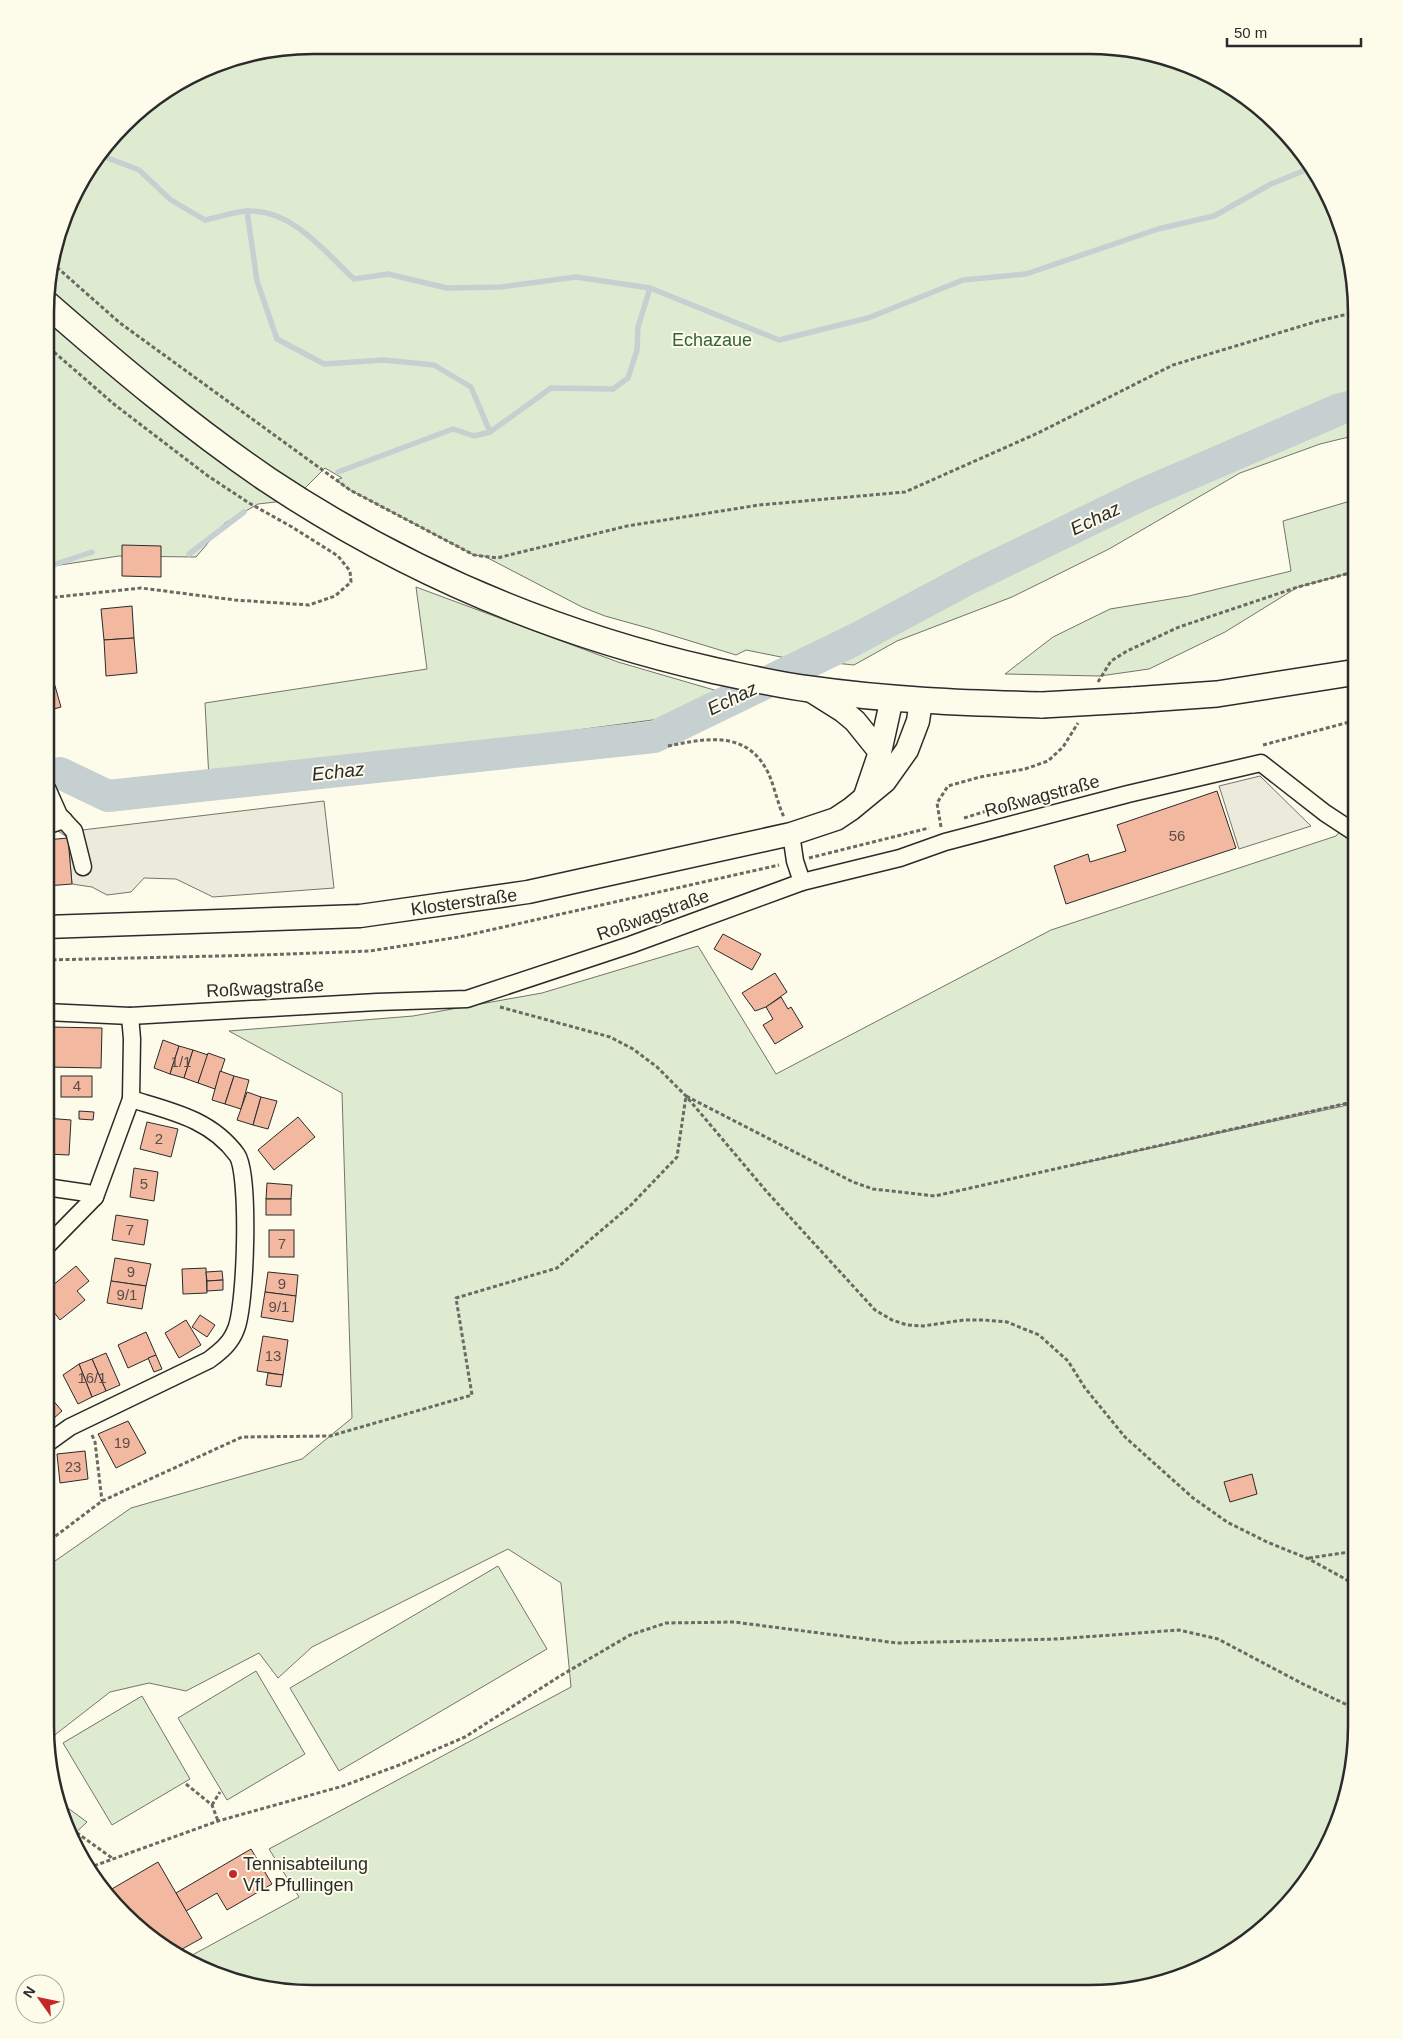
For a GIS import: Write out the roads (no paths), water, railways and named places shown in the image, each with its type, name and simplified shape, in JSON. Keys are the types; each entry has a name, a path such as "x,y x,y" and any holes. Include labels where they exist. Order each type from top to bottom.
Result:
{"main road":[{"path":"54,310 184,419 267,479 348,530 415,566 481,596 576,632 657,657 798,687 921,701 1042,705 1217,694 1348,673"},
{"path":"798,687 855,721 880,752"},
{"path":"865,797 880,752 892,698"},
{"name":"Klosterstraße","path":"54,927 360,916 528,892 791,834 836,819 885,781 907,750 918,721 921,701"}],"street":[{"name":"Roßwagstraße","path":"54,1012 130,1016 377,1002 468,999 630,945 802,882 900,858 945,842 1109,799 1261,763 1325,813 1348,828"},
{"path":"54,805 59,815 74,831 83,866"},
{"path":"54,823 64,820"},
{"path":"791,834 795,861 802,882"},
{"path":"54,1239 95,1197 131,1099 132,1038 130,1016"},
{"path":"54,1440 70,1427 83,1420 209,1360 230,1341 239,1317 245,1217 242,1173 238,1156 220,1136 199,1121 131,1099"},
{"path":"54,1188 95,1197"}],"waterway":[{"path":"105,157 139,170 171,200 205,220 247,211 263,212 293,224 319,245 354,279 388,274 447,288 501,287 576,277 650,288 779,340 868,318 963,280 1026,274 1158,229 1214,216 1271,184 1306,170"},
{"path":"247,211 257,281 277,339 324,364 384,360 434,365 471,387 490,432"},
{"path":"338,472 453,429 474,436 490,432 551,388 613,389 628,378 637,350 638,327 650,288"},
{"name":"Echaz","path":"60,773 108,796 654,737 854,640 970,578 1141,495 1348,407"},
{"path":"189,554 244,512"},
{"path":"54,565 92,552"}],"place":[{"name":"Tennisabteilung VfL Pfullingen","path":"233,1874"}],"park label":[{"name":"Echazaue","path":"712,340"}]}
